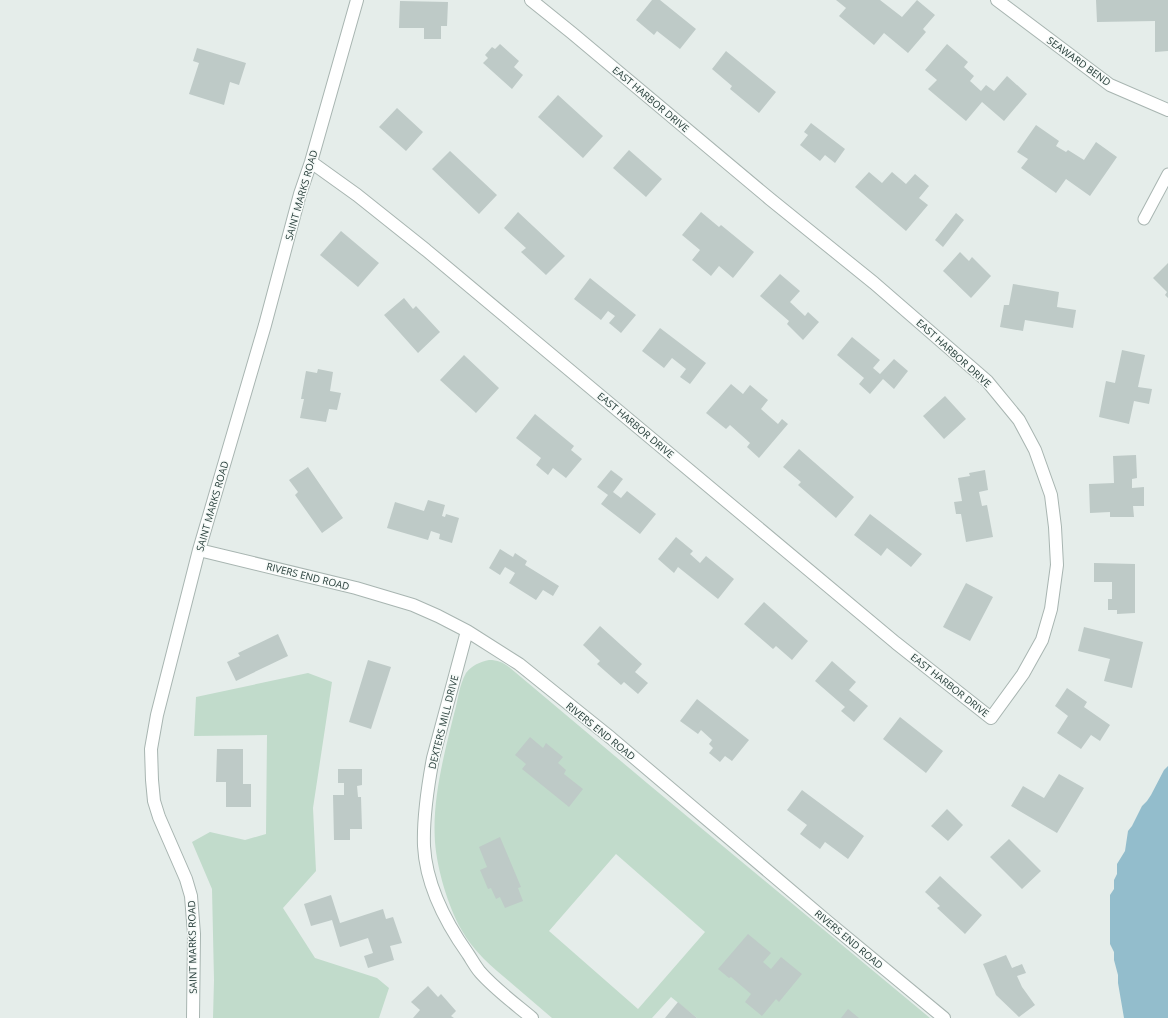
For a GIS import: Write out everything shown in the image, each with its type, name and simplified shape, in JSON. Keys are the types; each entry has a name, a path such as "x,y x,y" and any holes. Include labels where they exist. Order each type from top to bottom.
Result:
{"street":[{"name":"SAINT MARKS ROAD","path":"193,1018 194,934 191,896 186,879 159,817 154,801 151,749 156,715 199,550 265,326 300,194 311,162 357,0"},
{"name":"EAST HARBOR DRIVE","path":"311,162 357,195 426,250 896,643 991,718 1023,674 1042,640 1051,609 1057,565 1055,527 1051,495 1035,450 1019,420 987,381 916,319 531,0"},
{"name":"SEAWARD BEND","path":"997,0 1110,85 1168,110"},
{"name":"RIVERS END ROAD","path":"199,550 356,588 406,603 438,616 467,631 519,664 605,734 944,1018"},
{"name":"DEXTERS MILL DRIVE","path":"467,631 430,774 424,846 427,864 443,913 458,941 480,972 532,1018"}],"lane":[{"path":"1144,219 1168,174"}],"green space":[{"path":"489,660 497,661 509,667 930,1018 697,1018 671,997 652,1018 552,1018 490,964 466,937 452,910 444,887 436,853 435,810 437,793 446,745 460,688 466,673 471,668 476,664","holes":["616,854 705,932 638,1009 549,931"]},
{"path":"308,673 332,682 313,808 316,871 283,908 315,958 377,978 389,988 379,1018 213,1018 214,980 212,889 192,842 210,832 245,840 266,834 267,735 194,736 196,697"}],"water":[{"path":"1168,766 1168,1018 1124,1018 1114,952 1110,944 1110,895 1114,889 1117,864 1125,851 1128,831 1142,806 1151,795 1164,770"}],"building":[{"path":"652,0 660,0 696,29 680,49 657,31 654,35 636,20"},
{"path":"836,0 880,0 902,17 917,0 935,15 923,29 926,32 908,53 884,33 874,45 839,16 846,8"},
{"path":"1096,0 1168,0 1168,51 1155,52 1155,21 1097,22"},
{"path":"400,1 448,2 447,26 441,26 441,39 424,39 424,28 399,28"},
{"path":"500,44 519,61 514,67 523,75 512,89 483,63 488,58 485,55 492,47 495,49"},
{"path":"947,44 968,62 964,67 974,76 970,81 981,91 986,85 994,91 1007,76 1027,94 1004,121 982,102 966,121 928,89 937,80 925,70"},
{"path":"197,48 246,63 239,85 230,82 224,105 189,94 199,63 193,61"},
{"path":"726,51 776,92 759,113 730,89 732,86 712,69"},
{"path":"558,95 603,136 583,158 538,117"},
{"path":"397,108 423,132 406,151 379,127"},
{"path":"811,123 845,149 835,163 825,155 820,161 800,145 808,135 804,132"},
{"path":"1036,125 1059,141 1056,146 1066,152 1068,150 1084,160 1096,142 1117,157 1090,196 1066,179 1056,193 1021,168 1028,159 1017,152"},
{"path":"629,150 662,179 646,197 613,168"},
{"path":"450,151 497,195 479,214 432,169"},
{"path":"869,172 882,183 892,172 906,184 915,174 929,186 919,198 928,205 906,231 855,187"},
{"path":"518,212 565,256 546,275 521,252 526,248 504,228"},
{"path":"701,212 719,227 721,225 754,252 733,278 719,266 711,276 692,260 700,250 682,235"},
{"path":"956,213 964,220 943,247 935,240"},
{"path":"341,231 379,263 358,287 320,255"},
{"path":"960,252 969,261 972,257 991,276 971,298 943,271"},
{"path":"1168,263 1168,298 1165,295 1167,292 1153,278"},
{"path":"780,274 800,291 790,302 805,316 808,312 819,322 803,340 787,324 789,321 760,296"},
{"path":"590,278 636,315 621,333 609,323 615,316 608,311 601,320 574,299"},
{"path":"1013,284 1059,292 1057,307 1076,310 1073,328 1025,320 1023,331 1000,327 1004,305 1009,305"},
{"path":"404,298 413,309 416,306 440,332 418,353 384,315"},
{"path":"660,328 706,363 690,384 680,377 686,369 672,358 664,368 642,351"},
{"path":"852,337 880,360 873,368 880,374 894,359 908,371 894,389 883,379 870,394 859,384 864,378 837,355"},
{"path":"1122,350 1145,355 1138,387 1152,389 1149,404 1134,401 1129,424 1099,417 1106,381 1115,383"},
{"path":"464,355 499,388 476,413 440,380"},
{"path":"318,369 333,372 330,391 341,393 337,410 329,409 326,422 300,418 304,399 301,399 306,371 317,373"},
{"path":"731,384 743,394 750,385 768,400 761,409 778,424 782,419 788,424 759,458 747,447 750,443 730,425 726,429 706,413"},
{"path":"945,396 966,419 944,439 923,416"},
{"path":"535,414 574,446 571,450 582,459 566,478 553,468 548,475 536,465 541,458 516,438"},
{"path":"799,449 854,497 836,518 798,485 801,482 783,467"},
{"path":"1136,455 1137,478 1132,479 1132,488 1144,487 1144,506 1133,506 1134,517 1110,517 1110,512 1090,513 1089,484 1114,483 1113,456"},
{"path":"308,467 343,518 322,533 295,495 298,492 289,480"},
{"path":"611,470 623,479 613,492 621,498 627,491 656,514 640,534 601,504 608,495 597,487"},
{"path":"985,470 988,490 979,492 982,506 987,505 993,537 966,542 961,514 956,514 954,502 962,501 958,478 970,476 969,473"},
{"path":"428,500 445,505 442,516 445,517 446,514 459,518 452,543 439,539 440,534 431,531 428,540 387,528 395,502 424,511"},
{"path":"870,514 922,554 911,567 887,548 881,556 854,535"},
{"path":"676,537 693,551 690,554 700,563 706,556 734,579 718,599 678,567 674,573 658,559"},
{"path":"500,549 513,557 515,553 527,561 525,565 559,586 553,596 543,590 536,600 509,583 515,573 505,567 500,575 489,568"},
{"path":"1094,563 1135,564 1135,613 1117,614 1117,610 1108,610 1108,599 1112,599 1112,582 1094,582"},
{"path":"966,583 993,597 970,641 943,627"},
{"path":"764,602 808,641 792,660 776,646 773,649 744,624"},
{"path":"600,626 642,664 635,672 648,683 638,694 624,682 621,685 597,664 600,661 583,645"},
{"path":"1084,627 1143,642 1132,688 1104,681 1110,659 1078,651"},
{"path":"278,634 288,656 236,681 227,662 240,656 238,653"},
{"path":"368,660 391,667 371,729 349,722"},
{"path":"832,661 856,682 849,690 868,706 854,722 841,711 845,707 815,681"},
{"path":"1067,688 1087,702 1084,707 1110,725 1100,741 1091,735 1081,749 1057,733 1068,716 1055,706"},
{"path":"697,699 749,740 732,761 725,756 720,762 709,753 713,748 709,744 712,740 701,730 698,734 680,721"},
{"path":"900,717 943,751 926,773 883,739"},
{"path":"530,737 543,748 546,743 563,757 558,763 566,770 564,774 583,789 569,807 522,769 526,764 515,755"},
{"path":"217,749 243,749 243,784 251,784 251,807 226,807 226,782 216,782"},
{"path":"338,769 362,769 362,785 357,786 358,797 361,797 362,829 350,829 350,840 334,840 333,795 344,795 344,783 338,783"},
{"path":"1059,774 1084,788 1057,833 1011,806 1023,786 1044,798"},
{"path":"802,790 864,836 848,859 825,842 820,849 800,834 807,825 787,810"},
{"path":"947,809 963,825 948,841 931,826"},
{"path":"500,837 521,887 518,888 523,901 505,908 500,897 496,899 491,888 488,889 480,870 487,867 479,847"},
{"path":"1009,839 1041,871 1022,889 990,857"},
{"path":"940,876 982,915 965,934 937,908 940,906 925,892"},
{"path":"331,895 340,923 383,909 386,919 393,917 402,943 390,946 394,960 368,968 364,956 373,953 368,938 340,947 332,920 311,926 304,904"},
{"path":"748,934 771,953 763,962 771,969 781,957 802,974 779,1002 776,999 762,1016 745,1002 751,994 731,977 729,978 718,969"},
{"path":"1006,955 1012,968 1022,964 1026,973 1017,976 1022,987 1035,1005 1019,1017 996,995 983,964"},
{"path":"428,986 438,997 441,994 456,1011 451,1016 454,1018 413,1018 420,1010 411,1002"},
{"path":"678,1002 697,1018 665,1018"},
{"path":"848,1009 859,1018 841,1018"}]}
